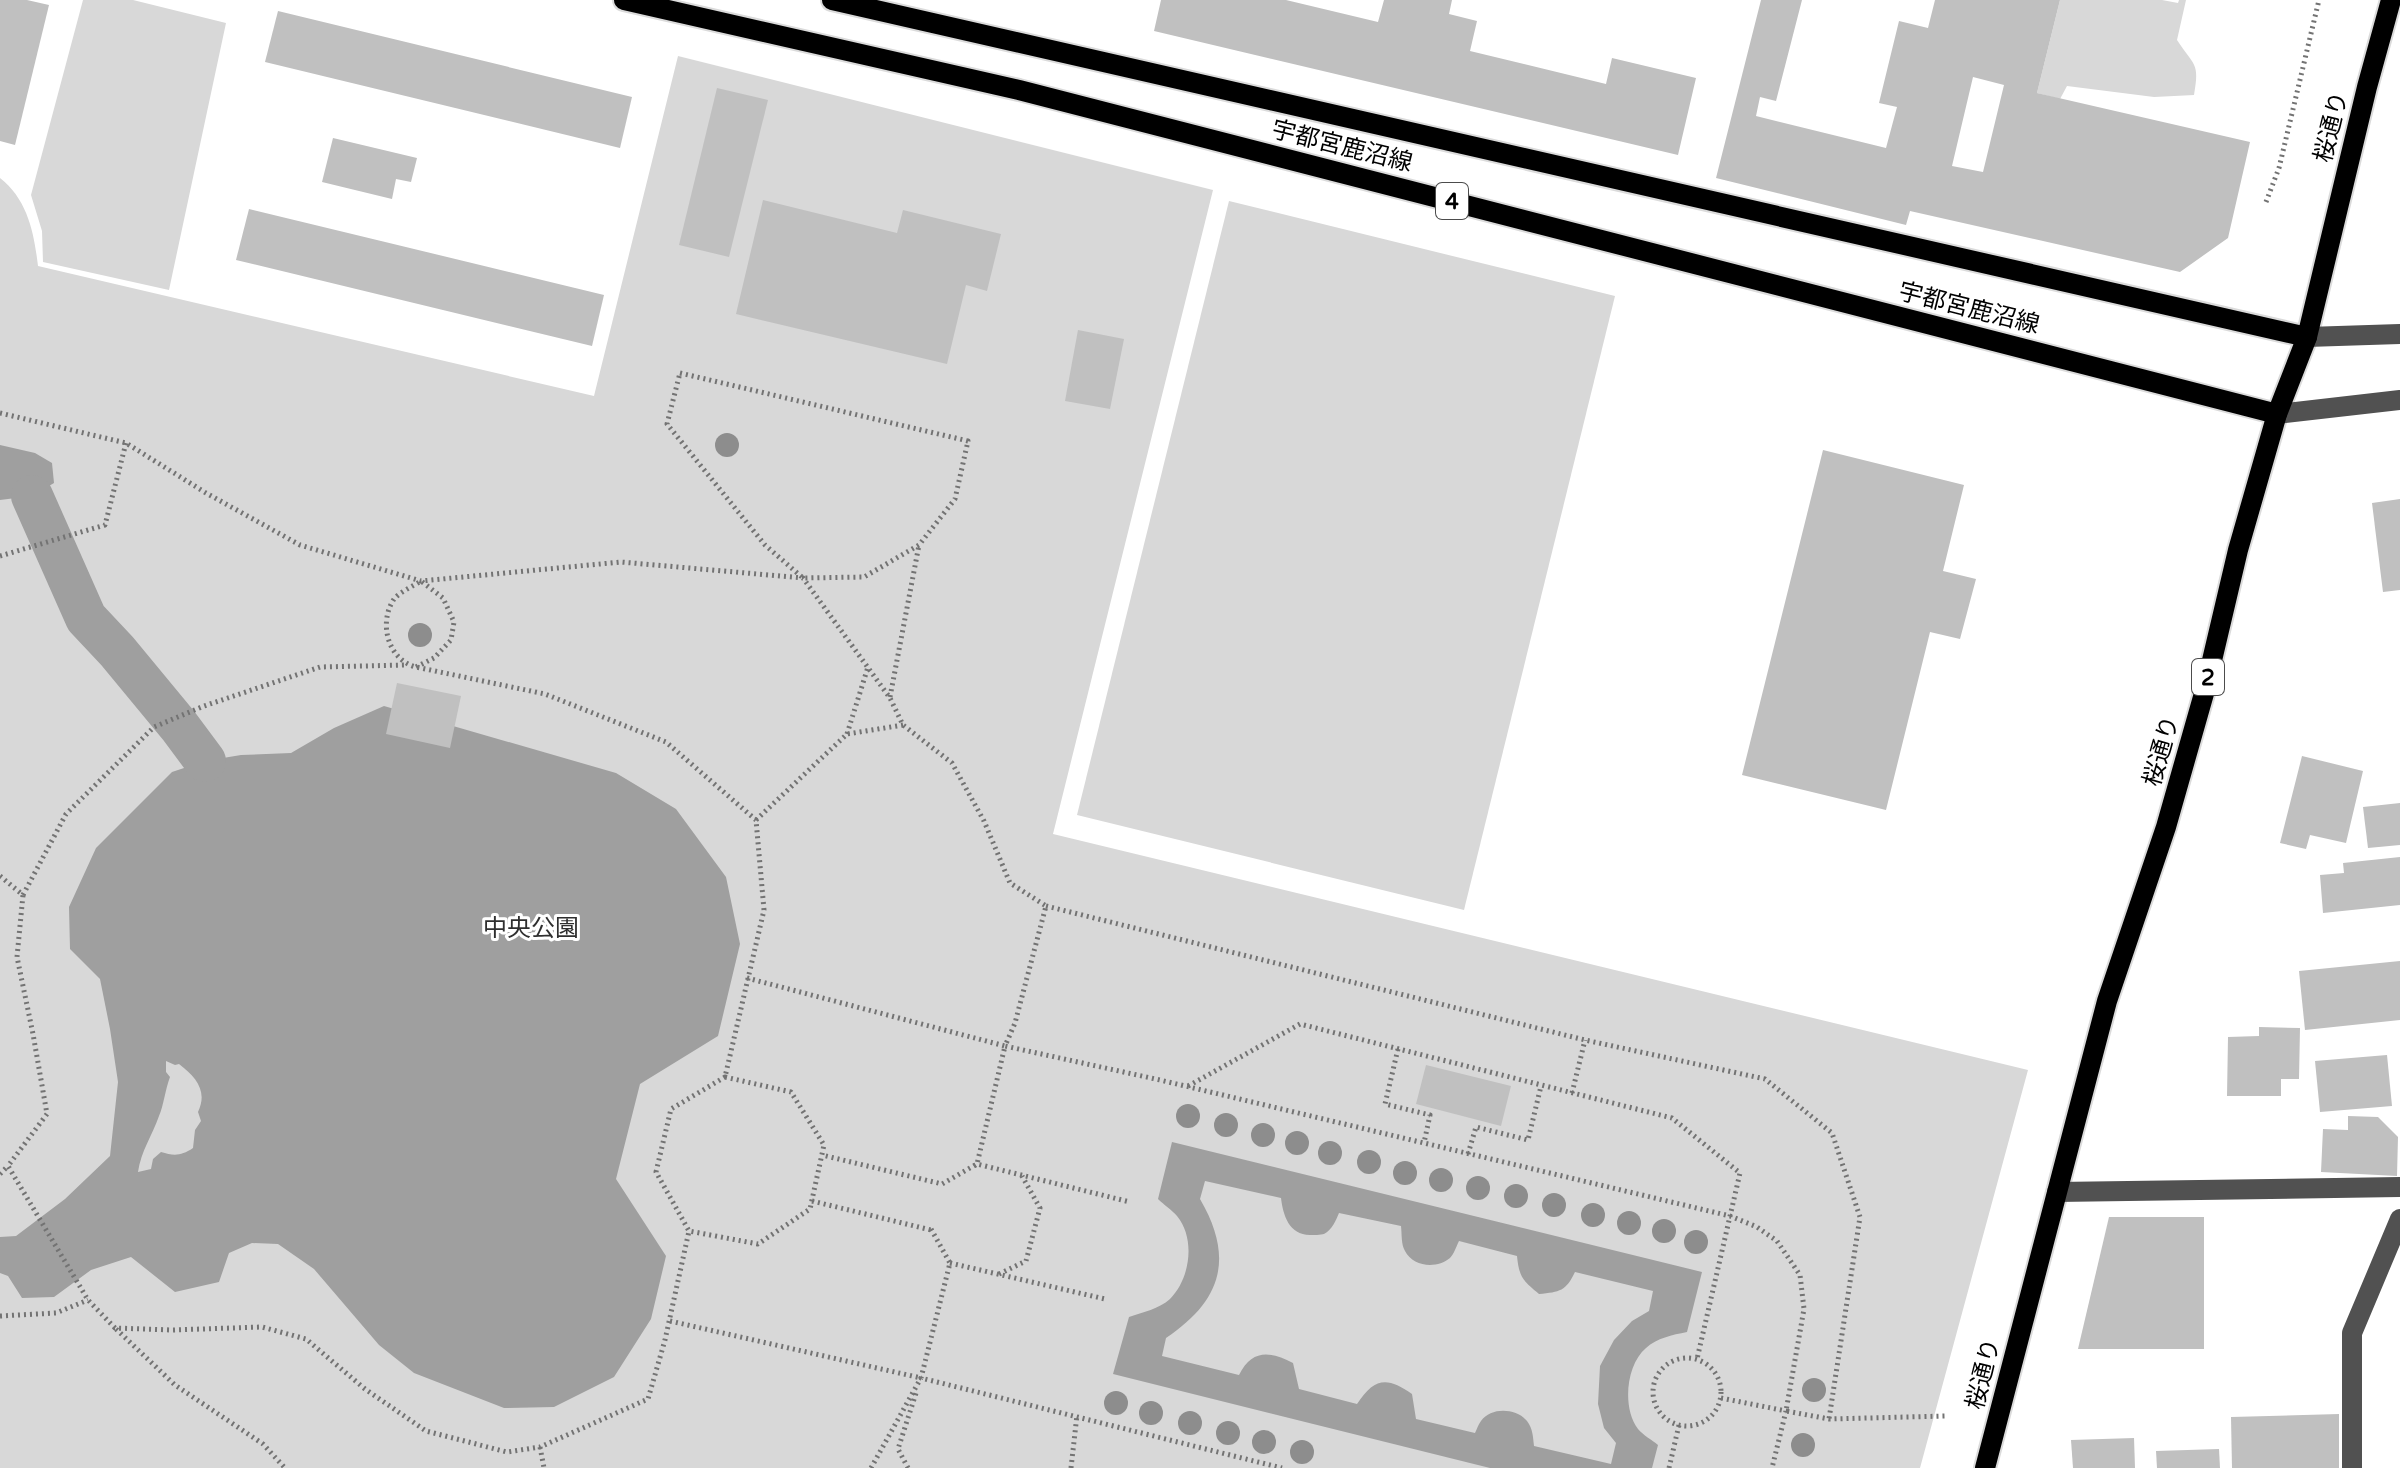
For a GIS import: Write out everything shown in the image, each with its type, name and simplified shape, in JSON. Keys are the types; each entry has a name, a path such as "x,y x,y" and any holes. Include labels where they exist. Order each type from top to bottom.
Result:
{"main road":[{"name":"宇都宮鹿沼線","path":"624,0 1019,90 2277,414"},
{"name":"宇都宮鹿沼線","path":"832,0 2307,337"},
{"name":"桜通り","path":"1985,1468 2107,1001 2166,827 2277,414 2307,337 2391,0"}],"street":[{"path":"2307,337 2400,334"},
{"path":"2277,414 2400,400"},
{"path":"2057,1192 2400,1187"},
{"path":"2352,1468 2352,1333 2400,1219"}],"path":[{"path":"2266,202 2279,168 2319,0"},
{"path":"406,665 389,645 386,618 395,597 421,581 621,562 803,578 864,577 919,545 955,499 968,441 680,373 667,424 765,545 803,578 890,698 903,725 952,763 984,821 1010,883 1046,906 1585,1040 1765,1079 1832,1133 1860,1217 1829,1419"},
{"path":"0,413 126,443 206,493 300,545 421,581 443,598 454,622 451,640 434,658 416,667"},
{"path":"0,556 105,525 126,443"},
{"path":"890,698 919,545"},
{"path":"0,1174 47,1114 17,957 23,895 66,814 154,727 204,706 320,667 406,665 545,694 666,742 756,820 764,910 725,1077"},
{"path":"756,820 847,734 868,667"},
{"path":"847,734 903,725"},
{"path":"0,876 23,895"},
{"path":"977,1164 1005,1046 1015,1023 1046,906"},
{"path":"747,978 1005,1046 1187,1086 1730,1216 1757,1227 1777,1241 1800,1275 1804,1309 1786,1411 1772,1468"},
{"path":"1187,1086 1300,1024 1672,1118 1740,1173 1697,1359"},
{"path":"1572,1093 1585,1040"},
{"path":"1398,1049 1385,1104 1430,1115 1424,1143"},
{"path":"115,1328 262,1327 306,1339 365,1389 426,1431 507,1452 540,1447 648,1399 670,1321 689,1231 656,1172 671,1109 725,1077 791,1092 824,1145 810,1209 758,1244 689,1231"},
{"path":"1468,1154 1476,1127 1528,1140 1541,1086"},
{"path":"822,1155 942,1184 977,1164 1130,1202"},
{"path":"0,1164 8,1166 88,1300 175,1385 263,1444 285,1468"},
{"path":"998,1275 1026,1261 1040,1208 1021,1175"},
{"path":"812,1201 931,1229 950,1263 921,1378 898,1449 908,1468"},
{"path":"950,1263 1105,1299"},
{"path":"0,1316 56,1313 88,1300"},
{"path":"670,1321 1077,1415 1282,1468"},
{"path":"1697,1359 1715,1372 1720,1382 1721,1398 1714,1414 1705,1421 1679,1425 1663,1416 1657,1407 1653,1396 1654,1385 1665,1366 1675,1360 1697,1359"},
{"path":"871,1468 921,1378"},
{"path":"1721,1398 1829,1419 1946,1416"},
{"path":"1071,1468 1077,1415"},
{"path":"1669,1468 1679,1425"},
{"path":"540,1447 544,1468"}],"green space":[{"path":"83,0 133,0 226,23 169,290 43,262 42,231 31,195"},
{"path":"2060,0 2162,0 2178,3 2179,0 2186,0 2177,40 2196,70 2194,95 2154,97 2067,86 2060,99 2037,93"},
{"name":"中央公園","path":"678,56 1213,190 1053,834 2028,1070 1920,1468 0,1468 0,178 17,196 28,218 38,266 594,396"},
{"path":"1229,201 1615,296 1464,910 1077,815"}],"shaded area":[{"path":"0,445 35,453 52,463 54,483 32,496 0,500"},
{"path":"384,706 616,773 676,809 726,877 740,944 718,1036 640,1084 616,1179 666,1256 651,1319 614,1377 554,1407 504,1408 414,1373 379,1345 314,1269 278,1244 252,1243 229,1253 219,1282 175,1292 131,1257 91,1270 54,1297 22,1298 8,1276 0,1273 0,1237 16,1236 65,1199 110,1156 118,1082 110,1029 100,979 70,949 69,907 96,848 172,772 205,761 241,755 291,753 334,728","holes":["166,1061 179,1064 191,1074 201,1091 198,1112 201,1121 195,1130 193,1148 185,1153 161,1152 153,1159 151,1169 138,1172 170,1077 166,1072"]},
{"path":"1172,1142 1702,1272 1687,1332 1665,1337 1650,1345 1639,1356 1630,1376 1628,1399 1633,1420 1640,1431 1658,1445 1652,1468 1490,1468 1113,1374 1129,1317 1156,1308 1170,1299 1186,1270 1188,1247 1183,1225 1158,1199","holes":["1205,1181 1281,1198 1288,1223 1303,1234 1324,1234 1339,1213 1401,1226 1405,1251 1414,1260 1426,1265 1445,1262 1459,1241 1517,1256 1523,1278 1539,1294 1562,1289 1575,1272 1653,1291 1649,1311 1632,1321 1614,1340 1600,1366 1598,1404 1604,1428 1616,1443 1611,1464 1534,1446 1527,1421 1510,1412 1497,1411 1485,1416 1475,1433 1416,1419 1412,1394 1388,1382 1369,1389 1357,1404 1299,1389 1293,1363 1277,1356 1256,1357 1239,1375 1162,1356 1166,1338 1199,1309 1217,1277 1217,1241 1200,1199"]}],"building":[{"path":"0,0 27,0 49,5 15,145 0,141"},
{"path":"1161,0 1286,0 1378,22 1384,0 1452,0 1449,14 1477,21 1470,51 1606,84 1612,58 1696,78 1678,155 1154,31"},
{"path":"1761,0 1802,0 1776,101 1760,97 1756,116 1886,148 1897,107 1879,103 1899,21 1928,28 1935,0 2060,0 2037,93 2250,142 2228,238 2180,272 1910,211 1906,225 1716,178","holes":["1973,77 2004,85 1983,172 1952,166"]},
{"path":"278,11 632,97 620,148 265,62"},
{"path":"717,88 768,100 729,257 679,245"},
{"path":"333,138 417,158 411,182 396,179 392,199 322,182"},
{"path":"763,200 897,233 903,210 1001,234 987,291 966,285 947,364 736,314"},
{"path":"249,209 604,295 592,346 236,260"},
{"path":"1078,330 1124,339 1110,409 1065,401"},
{"path":"1823,450 1964,485 1943,571 1976,579 1960,639 1930,632 1886,810 1742,775"},
{"path":"2400,499 2400,590 2383,592 2372,503"},
{"path":"397,683 461,696 450,748 386,734"},
{"path":"2302,756 2363,771 2346,843 2310,835 2306,849 2280,843"},
{"path":"2400,803 2400,845 2368,848 2363,807"},
{"path":"2400,857 2400,905 2323,913 2320,875 2344,873 2343,863"},
{"path":"2400,961 2400,1020 2305,1030 2299,971"},
{"path":"2259,1027 2300,1028 2299,1079 2281,1079 2281,1096 2227,1096 2228,1037 2259,1036"},
{"path":"2387,1055 2392,1106 2320,1112 2315,1061"},
{"path":"1426,1065 1511,1086 1501,1126 1416,1104"},
{"path":"2348,1116 2378,1117 2398,1137 2397,1176 2321,1172 2323,1129 2348,1130"},
{"path":"2109,1217 2204,1217 2204,1349 2078,1349"},
{"path":"2339,1414 2339,1468 2232,1468 2231,1417"},
{"path":"2134,1438 2135,1468 2073,1468 2071,1440"},
{"path":"2219,1449 2220,1468 2157,1468 2156,1451"}],"waterway":[{"path":"32,496 86,618 117,651 205,761"}]}
